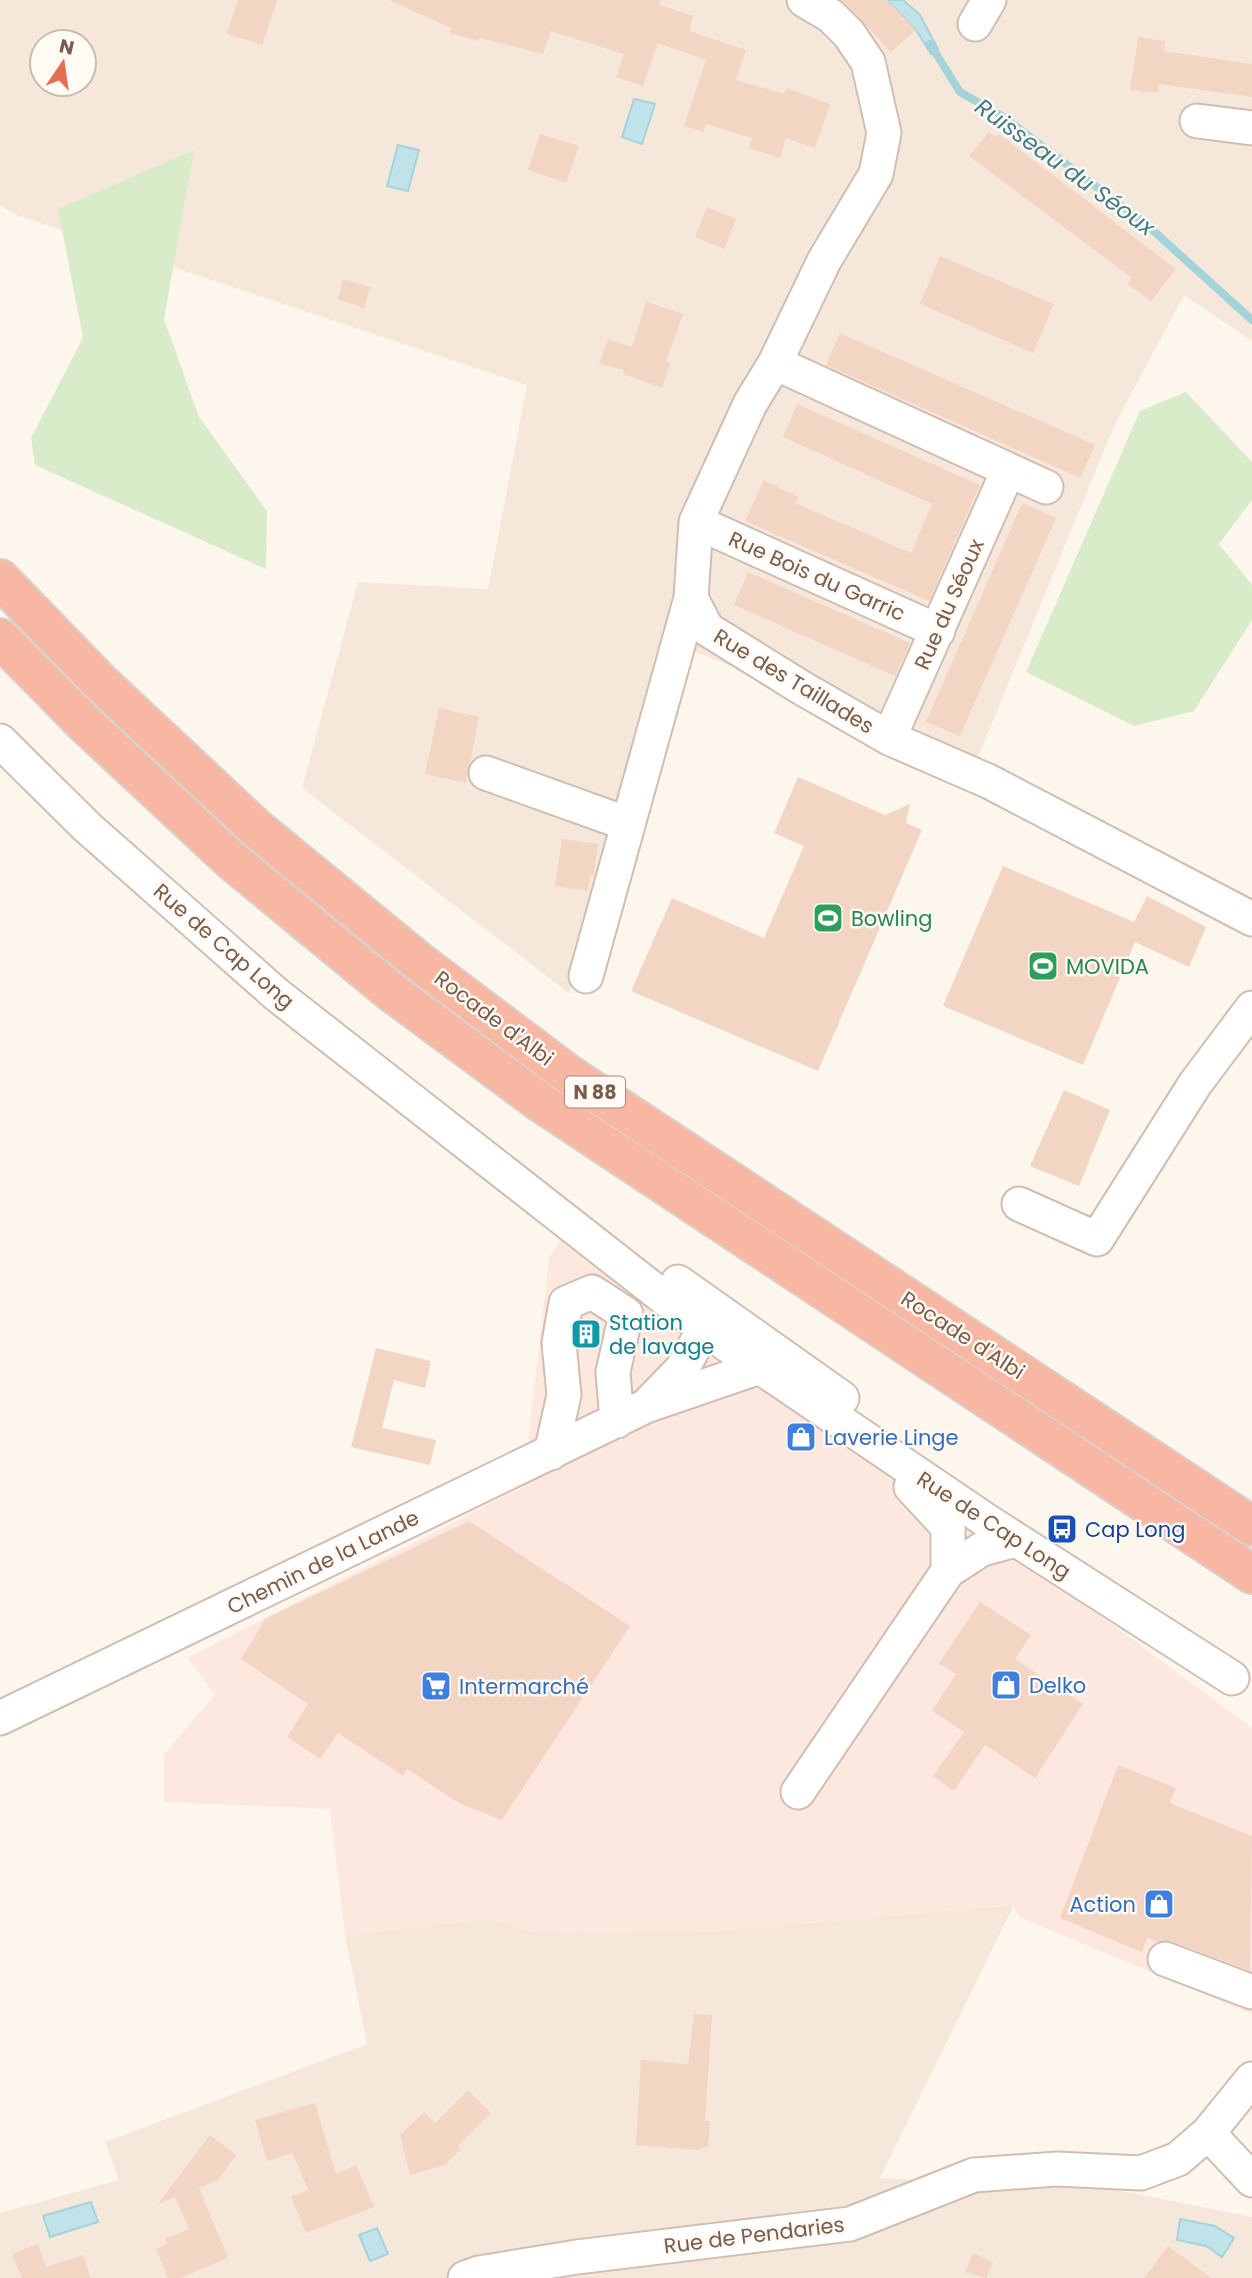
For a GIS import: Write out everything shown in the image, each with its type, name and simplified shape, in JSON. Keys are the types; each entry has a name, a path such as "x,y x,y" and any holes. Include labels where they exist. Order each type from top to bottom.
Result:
{"highway":[{"name":"Rocade d'Albi","path":"0,579 99,681 256,828 418,961 568,1074 1252,1526"},
{"name":"Rocade d'Albi","path":"0,638 85,724 230,860 390,991 540,1102 1252,1574"}],"street":[{"path":"586,976 691,598 696,522 750,404 775,363 824,261 876,174 884,133 868,62 849,34 831,16 804,0"},
{"path":"1197,121 1252,128"},
{"path":"775,363 1046,487"},
{"name":"Rue du Séoux","path":"889,738 1008,471"},
{"name":"Rue Bois du Garric","path":"696,522 937,631"},
{"name":"Rue des Taillades","path":"691,598 708,629 889,738 989,781 1252,919"},
{"name":"Rue de Cap Long","path":"0,741 86,827 276,994 704,1329"},
{"path":"486,773 628,824"},
{"path":"1019,1204 1097,1239 1195,1084 1252,1008"},
{"name":"Rue de Cap Long","path":"460,1136 675,1280 1242,1687"},
{"path":"675,1280 752,1356"},
{"path":"551,1453 564,1395 559,1343 566,1303 592,1292 626,1314 613,1372 617,1421"},
{"path":"704,1329 843,1410 882,1427"},
{"name":"Chemin de la Lande","path":"646,1405 682,1369 704,1329"},
{"name":"Rue de Cap Long","path":"752,1356 898,1462 1242,1687"},
{"name":"Chemin de la Lande","path":"0,1718 752,1356"},
{"path":"898,1462 914,1492 938,1513 948,1527 948,1571"},
{"path":"798,1793 948,1571 982,1549 1016,1540"},
{"path":"1165,1959 1252,1992"},
{"name":"Rue de Pendaries","path":"465,2278 479,2273 577,2257 850,2224 974,2175 1057,2169 1140,2173 1178,2159 1235,2155 1252,2079"}],"shaded area":[{"path":"0,0 1252,0 1252,341 1184,295 1114,426 976,762 667,641 570,994 302,788 358,582 488,589 527,385 14,214 0,205"},
{"path":"561,1239 1080,1601 1252,1728 1252,2014 1019,1917 1013,1905 705,1932 539,1933 488,1919 345,1935 330,1809 164,1802 164,1755 215,1694 187,1658 523,1487 549,1257"},
{"path":"1014,1905 880,2178 1116,2190 1252,2217 1252,2278 0,2278 0,2213 119,2180 105,2142 367,2044 345,1935 488,1919 539,1933 705,1932"}],"green space":[{"path":"194,150 164,319 199,417 267,511 266,569 35,465 31,438 83,338 58,209"},
{"path":"1186,392 1252,462 1252,500 1219,544 1252,585 1252,620 1194,711 1134,726 1026,672 1140,411"}],"water":[{"path":"887,0 903,0 920,15 938,49 931,54 916,30"},
{"path":"634,99 655,104 642,144 622,137"},
{"path":"398,145 419,150 408,191 387,186"},
{"path":"91,2202 98,2222 50,2237 43,2216"},
{"path":"1180,2219 1215,2226 1234,2238 1222,2257 1206,2246 1177,2240"},
{"path":"377,2228 388,2254 370,2261 359,2235"}],"building":[{"path":"238,0 277,0 262,45 227,34"},
{"path":"389,0 661,0 659,5 693,16 689,31 746,50 736,80 784,94 787,88 830,104 815,148 786,138 780,158 749,148 752,138 706,124 704,132 684,126 706,60 658,43 643,86 616,77 624,54 551,31 543,54 480,38 479,41 449,33 451,28"},
{"path":"842,0 887,0 916,30 891,52"},
{"path":"1138,37 1165,41 1164,51 1252,64 1252,97 1159,84 1158,93 1130,90"},
{"path":"989,132 996,137 999,134 1176,269 1151,301 1128,284 1132,278 969,156"},
{"path":"540,134 579,146 566,183 528,170"},
{"path":"707,207 736,219 724,249 695,237"},
{"path":"940,256 1054,304 1033,353 920,304"},
{"path":"343,279 370,287 364,308 338,299"},
{"path":"646,302 683,314 666,362 670,362 662,388 623,374 624,370 599,364 608,340 632,347"},
{"path":"840,333 1095,445 1080,478 826,365"},
{"path":"797,404 980,485 929,601 745,521 764,480 798,497 795,503 911,553 932,504 783,437"},
{"path":"1022,503 1056,518 960,736 926,722"},
{"path":"748,572 910,643 895,676 734,605"},
{"path":"439,708 479,717 466,783 425,774"},
{"name":"Bowling","path":"798,777 885,815 910,804 906,823 922,830 818,1071 631,991 672,898 764,938 804,846 774,833"},
{"path":"562,839 598,844 594,874 590,876 588,891 555,886"},
{"name":"MOVIDA","path":"1003,866 1134,922 1147,896 1206,927 1189,967 1135,942 1083,1065 943,1006"},
{"path":"1064,1090 1110,1110 1079,1186 1030,1166"},
{"path":"376,1348 431,1361 425,1388 394,1380 382,1428 436,1440 430,1465 351,1447"},
{"name":"Intermarché","path":"469,1521 630,1626 502,1820 459,1803 407,1769 403,1776 338,1733 320,1759 287,1737 308,1704 241,1659 265,1619"},
{"path":"980,1602 1031,1635 1015,1659 1083,1704 1035,1778 985,1745 954,1791 933,1776 964,1732 932,1711 956,1674 939,1663"},
{"name":"Action","path":"1118,1765 1176,1788 1170,1803 1252,1836 1250,1971 1171,1941 1158,1942 1147,1938 1142,1952 1060,1918"},
{"path":"694,2014 712,2015 705,2121 710,2121 708,2146 699,2150 636,2145 641,2060 688,2064"},
{"path":"468,2090 491,2113 458,2146 461,2149 445,2165 410,2175 400,2135 424,2112 435,2123"},
{"path":"315,2103 336,2174 356,2165 374,2207 306,2233 291,2197 308,2190 293,2153 267,2161 255,2120"},
{"path":"210,2135 236,2155 218,2180 199,2188 228,2258 180,2278 168,2278 156,2249 168,2244 165,2239 189,2229 175,2197 158,2204"},
{"path":"38,2244 46,2267 83,2255 91,2278 22,2278 12,2254"},
{"path":"1168,2246 1211,2278 1144,2278"},
{"path":"973,2253 993,2262 986,2278 965,2272"}],"waterway":[{"name":"Ruisseau du Séoux","path":"930,44 960,92 1002,116 1147,225 1252,320"}],"place":[{"name":"Bowling","path":"828,918"},
{"name":"MOVIDA","path":"1043,966"},
{"name":"Station de lavage","path":"586,1334"},
{"name":"Laverie Linge","path":"801,1437"},
{"name":"Cap Long","path":"1062,1529"},
{"name":"Delko","path":"1006,1685"},
{"name":"Intermarché","path":"436,1686"},
{"name":"Action","path":"1159,1904"}]}
